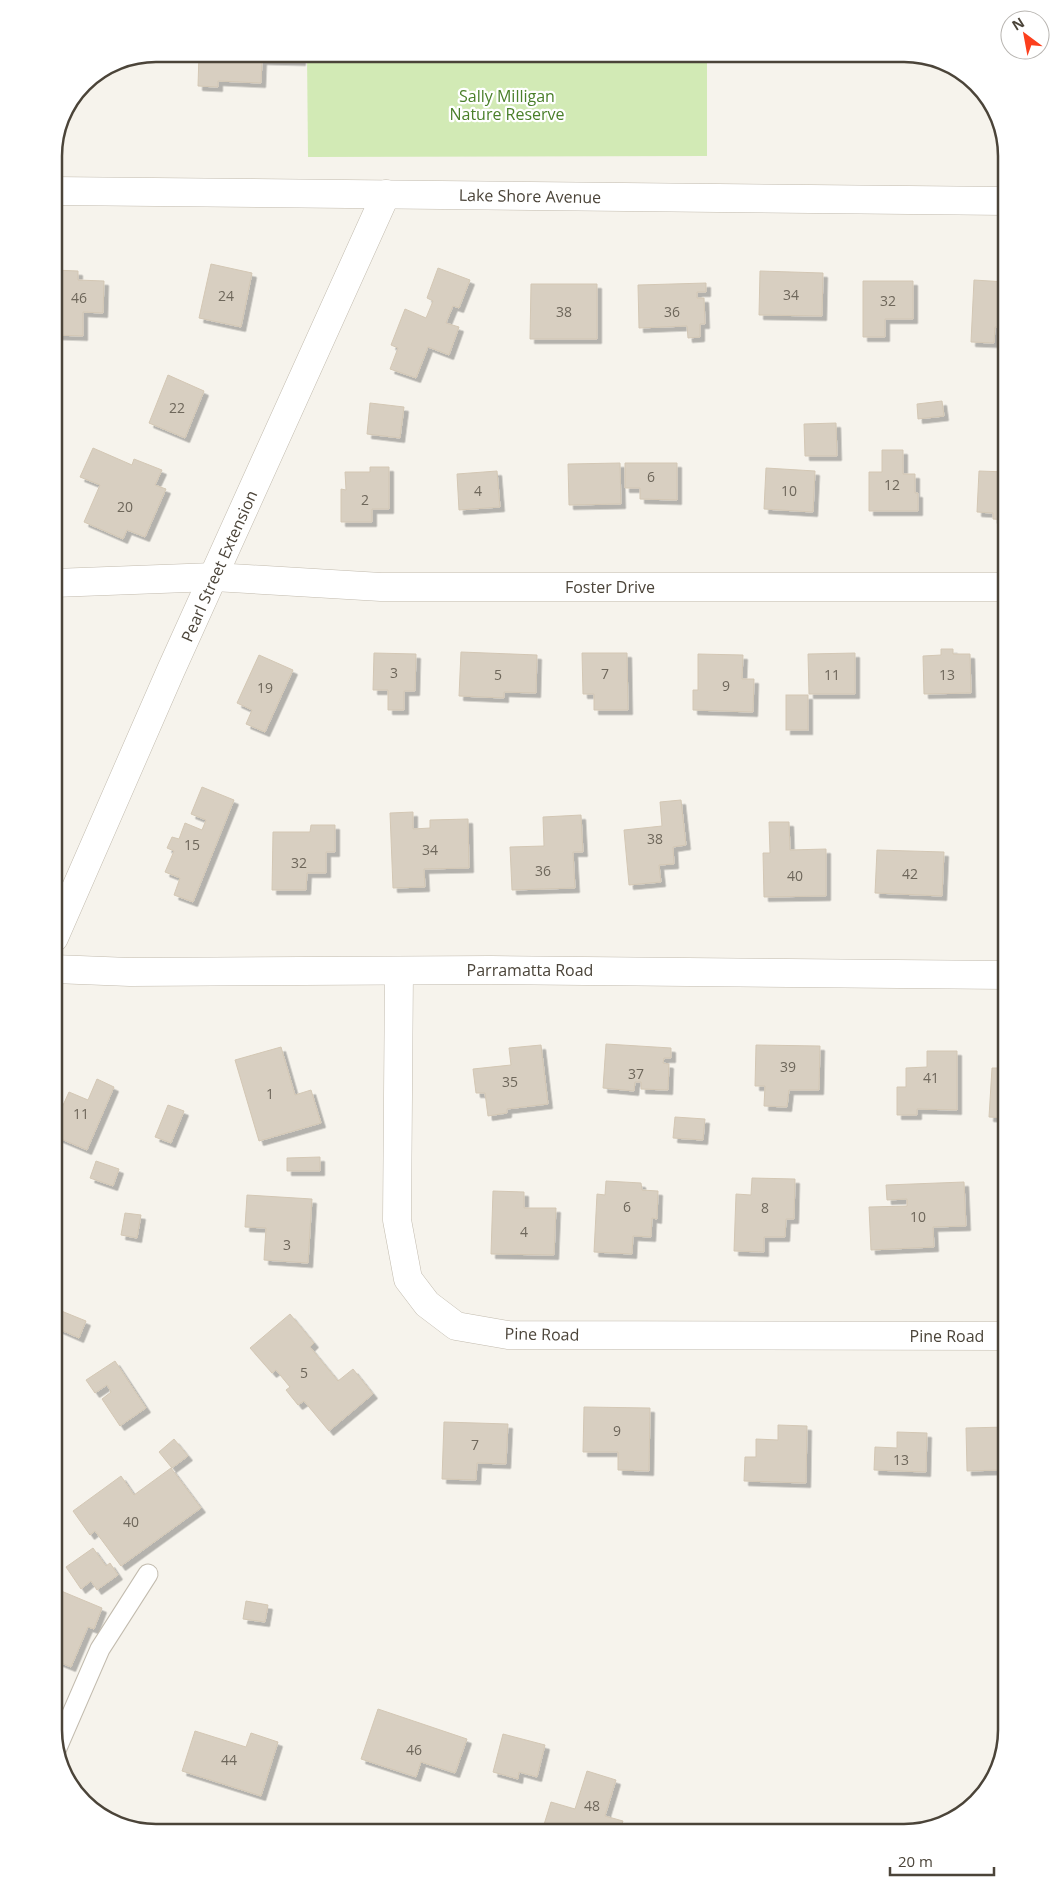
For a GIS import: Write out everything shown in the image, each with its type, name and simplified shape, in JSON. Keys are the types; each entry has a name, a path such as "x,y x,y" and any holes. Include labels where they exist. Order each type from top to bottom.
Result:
{"street":[{"name":"Lake Shore Avenue","path":"63,191 998,201"},
{"name":"Pearl Street Extension","path":"63,919 386,194"},
{"name":"Foster Drive","path":"63,583 214,577 381,587 998,587"},
{"name":"Parramatta Road","path":"62,969 130,972 511,970 998,975"},
{"name":"Pine Road","path":"399,970 397,1220 408,1279 427,1304 456,1326 508,1335 998,1336"}],"lane":[{"path":"63,1735 100,1649 148,1574"}],"green space":[{"name":"Sally Milligan Nature Reserve","path":"307,63 707,63 707,156 308,157"}],"building":[{"path":"199,63 262,63 261,83 218,81 218,87 198,86"},
{"path":"211,264 252,273 241,327 199,318"},
{"path":"438,268 470,280 459,308 453,306 446,323 459,327 449,355 428,347 416,378 390,369 398,348 391,345 405,309 426,318 433,301 427,298"},
{"path":"63,270 78,271 78,280 104,281 103,313 83,312 83,336 63,335"},
{"path":"760,271 823,273 822,316 759,315"},
{"path":"974,280 998,282 998,327 995,327 994,343 971,342"},
{"path":"863,281 913,281 913,319 885,319 885,337 863,337"},
{"path":"706,283 706,292 697,292 697,298 704,298 705,324 700,324 700,337 688,338 687,326 639,328 638,285"},
{"path":"531,284 597,284 597,339 530,339"},
{"path":"168,375 204,391 185,438 149,423"},
{"path":"942,401 944,416 918,419 917,404"},
{"path":"370,403 404,407 400,438 367,434"},
{"path":"836,423 837,456 805,456 804,424"},
{"path":"93,448 132,465 134,459 162,470 155,485 166,489 145,537 127,530 123,539 84,522 100,485 80,477"},
{"path":"882,450 903,450 903,474 915,474 915,493 918,493 918,511 869,511 869,472 882,472"},
{"path":"620,463 621,504 569,505 568,464"},
{"path":"625,463 677,463 677,500 640,499 640,488 625,488"},
{"path":"370,467 389,467 389,509 372,509 372,522 341,522 341,489 346,490 345,472 370,472"},
{"path":"766,468 815,471 813,512 764,509"},
{"path":"497,471 500,507 459,510 457,474"},
{"path":"979,471 998,472 998,519 993,519 993,513 977,512"},
{"path":"941,649 953,649 953,654 970,654 971,693 924,694 923,656 941,655"},
{"path":"461,652 537,655 536,693 504,692 504,698 459,696"},
{"path":"374,653 416,654 415,691 404,691 404,710 388,710 388,690 373,690"},
{"path":"582,653 627,653 628,710 594,710 594,694 583,694"},
{"path":"855,653 855,694 809,694 808,654"},
{"path":"698,654 743,655 742,679 754,679 753,712 693,710 693,690 698,690"},
{"path":"259,655 293,670 265,732 246,724 252,710 237,703"},
{"path":"786,695 808,695 808,730 786,730"},
{"path":"202,787 234,800 193,902 174,895 180,878 165,872 174,851 167,848 172,837 179,839 185,823 202,830 206,820 191,814"},
{"path":"681,800 686,845 673,847 674,864 659,865 661,882 629,885 624,830 662,826 660,802"},
{"path":"413,812 413,829 430,828 430,820 468,819 469,868 424,869 425,887 393,888 390,813"},
{"path":"581,815 583,852 573,852 575,888 512,890 510,847 544,846 543,817"},
{"path":"769,822 789,822 790,850 826,849 826,896 764,897 763,853 770,853"},
{"path":"311,825 335,825 335,852 326,852 326,873 307,873 306,890 272,890 273,832 310,832"},
{"path":"877,850 944,852 942,896 875,893"},
{"path":"606,1044 671,1048 671,1058 664,1058 663,1063 669,1064 668,1090 641,1089 641,1082 635,1082 634,1091 603,1088"},
{"path":"541,1045 548,1104 507,1109 507,1113 488,1116 485,1093 476,1093 473,1069 511,1065 509,1048"},
{"path":"756,1045 820,1046 819,1090 789,1090 787,1107 764,1106 765,1086 755,1086"},
{"path":"281,1047 295,1095 311,1090 321,1123 259,1141 235,1060"},
{"path":"927,1051 957,1051 957,1110 917,1109 917,1115 897,1115 897,1087 906,1087 906,1068 927,1067"},
{"path":"992,1068 998,1068 998,1118 989,1117"},
{"path":"97,1079 114,1087 87,1150 62,1140 62,1107 69,1092 88,1100"},
{"path":"168,1105 184,1111 171,1143 155,1137"},
{"path":"675,1117 705,1119 703,1140 673,1138"},
{"path":"320,1157 320,1171 287,1171 287,1158"},
{"path":"96,1161 119,1169 113,1186 90,1178"},
{"path":"752,1178 795,1179 794,1219 786,1219 785,1237 764,1237 764,1252 734,1251 736,1194 751,1195"},
{"path":"606,1181 641,1183 642,1190 658,1191 657,1219 652,1218 651,1237 633,1236 632,1254 594,1252 597,1194 605,1195"},
{"path":"964,1182 966,1226 933,1227 934,1247 871,1250 869,1207 907,1206 907,1199 887,1200 886,1185"},
{"path":"493,1191 524,1192 524,1208 556,1208 554,1255 491,1254"},
{"path":"247,1195 312,1199 308,1263 264,1260 266,1228 245,1227"},
{"path":"125,1213 141,1215 137,1238 121,1235"},
{"path":"62,1311 86,1321 79,1338 62,1331"},
{"path":"290,1314 314,1343 310,1347 338,1381 353,1369 373,1394 329,1431 304,1401 298,1405 286,1390 290,1387 276,1370 272,1373 250,1348"},
{"path":"115,1361 146,1408 120,1426 102,1399 111,1392 107,1385 95,1393 86,1380"},
{"path":"584,1407 650,1408 649,1471 618,1470 618,1452 583,1452"},
{"path":"444,1422 508,1424 506,1464 477,1463 476,1480 442,1479"},
{"path":"778,1425 807,1426 806,1483 744,1481 745,1457 756,1457 756,1439 778,1440"},
{"path":"998,1427 998,1470 967,1471 966,1428"},
{"path":"897,1432 927,1433 926,1472 874,1470 875,1447 897,1448"},
{"path":"174,1439 188,1456 172,1468 159,1452"},
{"path":"171,1468 201,1508 121,1566 95,1531 90,1535 73,1511 121,1476 134,1495"},
{"path":"93,1548 106,1566 110,1563 118,1575 97,1590 91,1581 81,1589 66,1567"},
{"path":"62,1591 102,1608 94,1629 88,1627 71,1667 62,1663"},
{"path":"246,1601 268,1605 265,1622 243,1619"},
{"path":"378,1709 467,1739 455,1773 421,1762 416,1777 361,1759"},
{"path":"195,1731 246,1747 251,1733 278,1742 261,1796 182,1771"},
{"path":"503,1734 545,1745 537,1777 519,1772 518,1779 493,1772"},
{"path":"587,1771 616,1780 605,1816 623,1821 622,1824 544,1824 551,1802 575,1809"}]}
